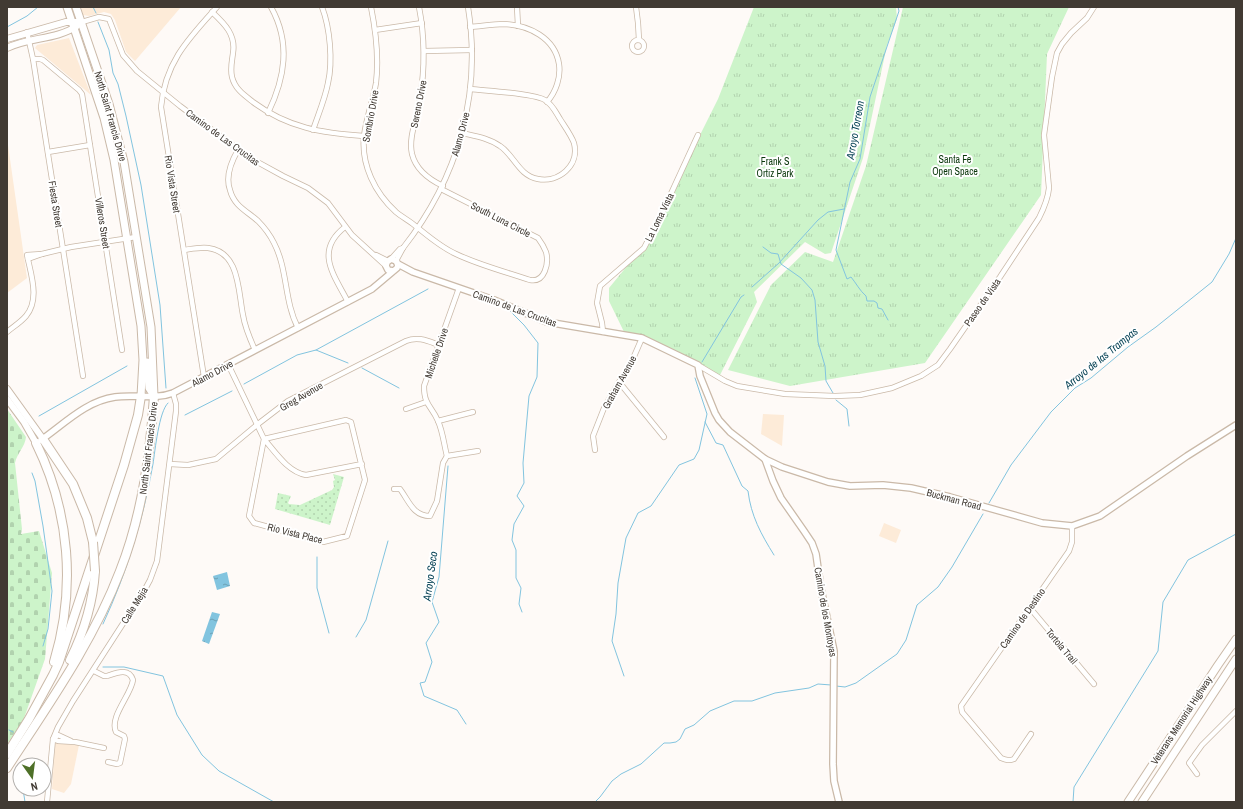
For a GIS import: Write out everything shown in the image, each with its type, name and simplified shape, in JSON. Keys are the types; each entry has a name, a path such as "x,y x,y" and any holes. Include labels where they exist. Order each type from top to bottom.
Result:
{"highway":[{"name":"North Saint Francis Drive","path":"7,754 54,675 124,465 138,415 141,396 143,343 116,167 108,132 67,7"},
{"name":"North Saint Francis Drive","path":"7,768 82,649 112,591 128,548 139,512 150,450 154,396 150,328 125,169 117,130 84,22 76,7"},
{"path":"143,343 147,356 149,388 154,396"},
{"path":"39,441 73,484 87,518 93,542 95,571 94,588 88,618 50,701"},
{"path":"39,441 64,527 67,560 67,582 63,621 46,688"},
{"name":"Veterans Memorial Highway","path":"1128,802 1236,639"},
{"name":"Veterans Memorial Highway","path":"1142,802 1236,659"}],"main road":[{"path":"7,39 27,32 84,22"},
{"path":"7,48 20,43 58,35 73,25"},
{"path":"7,389 39,441"},
{"path":"7,399 39,441"}],"street":[{"name":"Rio Vista Street","path":"204,377 161,106 162,92 176,56 217,7"},
{"path":"268,113 276,96 282,77 284,53 280,30 271,7"},
{"path":"313,130 329,82 329,33 322,7"},
{"name":"Sombrio Drive","path":"371,7 377,54 376,82 364,136 366,161 374,185 393,210 452,252 512,274"},
{"name":"Sereno Drive","path":"419,7 424,51 422,90 411,138 411,148 415,162 420,170 442,188"},
{"name":"Alamo Drive","path":"397,263 397,259 403,248 418,228 442,188 455,157 462,133 470,90 472,50 468,7"},
{"path":"517,7 518,26"},
{"path":"636,7 639,40"},
{"name":"Paseo de Vista","path":"698,365 725,381 738,386 785,394 835,396 860,395 892,388 921,376 938,365 1000,277 1044,208 1049,188 1044,135 1057,53 1071,33 1087,18 1094,7"},
{"path":"212,12 226,26 232,36 234,48 231,68 235,84 242,94 268,113 291,124 313,130 364,136"},
{"path":"84,22 99,16 109,19 121,51 127,60 137,71 162,92"},
{"path":"375,30 422,23"},
{"path":"470,27 499,24 518,26 543,36 552,46 560,69 553,94 548,102"},
{"name":"Fiesta Street","path":"27,32 33,59 83,376"},
{"path":"424,51 472,50"},
{"name":"Villeros Street","path":"33,59 40,58 43,60 79,90 82,95 122,350"},
{"path":"462,133 496,143 507,152 525,174 534,178 547,180 558,177 566,172 573,161 575,152 574,144 570,136 554,109 548,102 538,97 470,90"},
{"name":"Camino de Las Crucitas","path":"162,92 238,150 283,176 308,188 328,203 355,239 374,255 377,255 388,264"},
{"name":"La Loma Vista","path":"603,332 597,303 600,286 644,248 698,135"},
{"path":"48,152 90,145"},
{"path":"238,150 230,166 228,181 229,189 238,206 264,227 274,242 281,259 290,310 298,328"},
{"name":"South Luna Circle","path":"442,188 534,236 540,241 545,249 547,258 546,267 542,276 538,280 533,281 512,274"},
{"path":"345,227 332,240 328,254 331,269 348,302"},
{"path":"7,332 26,316 33,301 34,292 28,257 63,249 136,237"},
{"path":"184,250 212,248 221,252 229,260 236,273 245,325 256,350"},
{"name":"Alamo Drive","path":"383,278 388,264 400,249 403,248"},
{"path":"394,260 397,263 398,267 394,271 390,271 388,264 394,260"},
{"name":"Camino de Las Crucitas","path":"397,263 413,272 499,302 547,322 642,338 698,365"},
{"name":"Alamo Drive","path":"39,441 84,409 99,402 116,397 166,396 173,393 372,289 383,278 394,271"},
{"name":"Camino de Las Crucitas","path":"394,271 413,272"},
{"name":"Michelle Drive","path":"426,402 424,386 459,288"},
{"name":"Graham Avenue","path":"595,450 593,436 604,408 618,382 632,361 642,338"},
{"name":"Greg Avenue","path":"170,464 188,465 212,460 222,454 288,401 406,341 421,339 439,345"},
{"path":"228,364 264,439 291,469 298,474 312,474 362,464"},
{"name":"Buckman Road","path":"698,365 700,376 715,414 719,420 730,432 765,460 828,482 850,486 883,485 911,488 950,496 1042,524 1072,526 1100,516 1187,456 1236,425"},
{"path":"618,382 664,437"},
{"name":"Calle Mejia","path":"48,802 53,739 58,727 73,701 94,671 144,591 157,561 176,411 176,401 173,393"},
{"path":"394,490 400,489 417,513 423,516 430,516 437,501 443,463 446,456 438,421 426,402 406,410"},
{"path":"438,421 473,412"},
{"name":"Rio Vista Place","path":"346,420 351,422 365,480 347,536 323,542 254,523 249,516 264,439 346,420"},
{"path":"446,456 478,451"},
{"name":"Camino de los Montoyas","path":"765,460 781,498 812,543 816,554 822,597 834,651 833,764 834,781 839,802"},
{"name":"Camino de Destino","path":"1031,734 1014,759 1005,760 1001,758 962,712 961,706 1069,551 1072,542 1072,526"},
{"name":"Tortola Trail","path":"1030,608 1094,684"},
{"path":"94,671 104,676 126,672 129,673 133,680 131,688 118,712 114,727 116,732 124,736 125,739 120,763 117,764 108,762"},
{"path":"1197,774 1189,764 1202,745 1236,711"},
{"path":"53,739 58,735 71,741 104,748"}],"shaded area":[{"path":"81,7 181,7 135,61 126,52 115,20 111,14 104,12 89,16 83,15"},
{"path":"69,38 91,95 35,48 37,45"},
{"path":"7,138 27,278 7,293"},
{"path":"763,414 784,415 782,446 761,434"},
{"path":"884,523 901,530 896,543 879,536"},
{"path":"55,743 79,745 71,784 64,793 52,789"}],"green space":[{"name":"Frank S Ortiz Park","path":"754,7 896,7 897,19 887,45 863,158 831,253 825,254 805,242 754,292 757,302 719,377 660,346 626,336 609,301 609,288 646,243 718,99"},
{"name":"Santa Fe Open Space","path":"903,7 1069,7 1047,54 1041,195 925,363 790,386 728,370 771,285 805,252 833,262 866,166"},
{"path":"7,409 26,437 15,463 22,529 21,534 39,531 52,573 45,659 23,721 7,744"},
{"path":"333,474 344,477 330,525 275,509 278,493 291,496 288,503 289,504 300,505 332,490 334,487 333,481 335,480"}],"water":[{"path":"227,572 230,586 217,590 213,576"},
{"path":"212,612 220,614 209,644 202,641"}],"waterway":[{"path":"7,27 27,16 38,7"},
{"path":"93,7 96,13"},
{"name":"Arroyo Torreon","path":"888,320 882,309 878,308 877,303 874,301 867,301 866,296 851,277 847,279 836,250 850,182 860,159 870,97 899,11 898,7"},
{"path":"98,22 109,50 113,73 118,84 141,185 160,305 166,388"},
{"path":"752,287 779,263 818,220 828,212 844,209"},
{"name":"Arroyo de las Trampas","path":"1236,210 1236,215"},
{"name":"Arroyo de las Trampas","path":"989,503 1011,465 1051,412 1075,388 1091,378 1128,347 1156,327 1212,282 1229,254 1236,238"},
{"path":"763,247 771,253 778,254 781,264 801,278 812,290 815,300 818,342 825,366 826,381 833,393"},
{"path":"316,350 428,289"},
{"path":"702,362 741,297 744,295"},
{"path":"510,311 524,325 538,343 537,377 529,396 523,463 524,483 517,496 524,506 514,524 512,540 516,550 516,578 521,588 519,604 522,612"},
{"path":"244,384 297,355 316,350 348,363"},
{"path":"39,416 127,366"},
{"path":"362,368 399,388"},
{"path":"624,676 612,641 616,614 618,583 626,538 638,513 651,506 679,465 694,459 699,450 707,414 695,378"},
{"path":"185,415 232,391"},
{"path":"836,400 847,409 849,426"},
{"path":"103,624 120,585 139,526 149,485 160,422 162,414 168,403"},
{"path":"705,422 716,443 723,445 742,486 748,491 749,500 757,524 774,555"},
{"name":"Arroyo Seco","path":"448,466 439,577 432,602 439,622 426,643 432,662 425,682 420,683 424,696 457,710 466,724"},
{"path":"32,473 35,481 43,526 52,591 48,629 43,646"},
{"name":"Arroyo de las Trampas","path":"836,686 845,687 856,683 897,654 906,640 917,605 938,587 952,567 983,514"},
{"path":"1073,802 1074,787 1158,651 1163,602 1188,560 1236,534"},
{"path":"356,637 366,620 388,541"},
{"path":"317,557 317,588 329,633"},
{"path":"103,667 124,667 163,676 177,715 202,755 219,771 274,802"},
{"name":"Arroyo de las Trampas","path":"595,802 612,781 621,774 641,764 664,743 676,742 680,739 685,729 694,725 710,711 734,701 752,701 775,693 809,688 818,684 831,685"},
{"path":"9,730 13,732"},
{"path":"24,797 25,802"}]}
